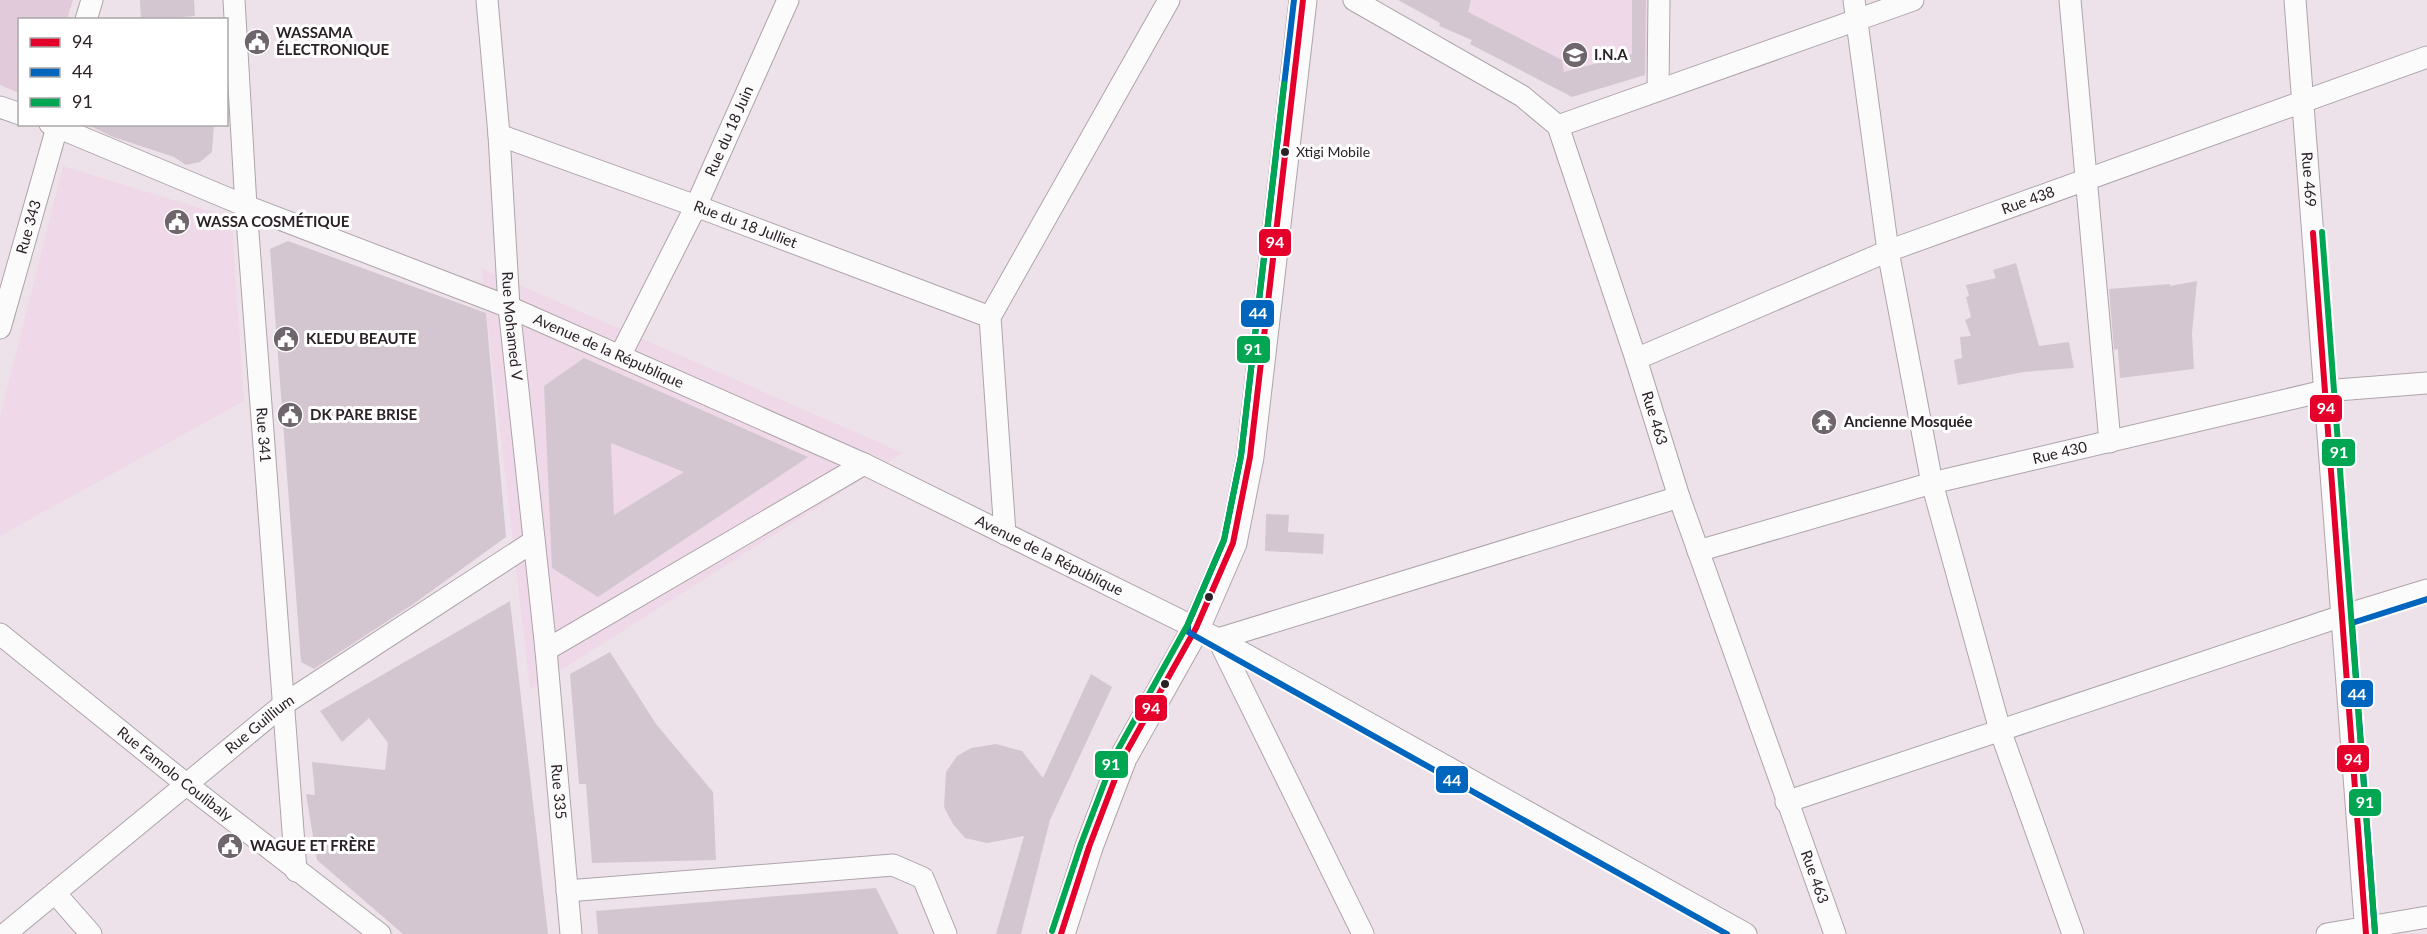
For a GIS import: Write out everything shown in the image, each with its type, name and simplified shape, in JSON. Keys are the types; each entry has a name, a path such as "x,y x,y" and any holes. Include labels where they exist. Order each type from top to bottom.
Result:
{"main road":[{"path":"1061,934 1089,847 1123,758 1207,633 1233,543 1250,458 1303,0"}],"street":[{"path":"87,18 92,0"},
{"name":"Rue 341","path":"234,0 246,206 296,871"},
{"name":"Rue Mohamed V","path":"487,0 499,135 509,307 546,650"},
{"name":"Rue du 18 Juin","path":"620,357 696,206 788,0"},
{"path":"1005,534 990,317 1169,0"},
{"path":"1354,0 1522,96 1558,126 1658,90 1855,10 1913,0"},
{"path":"1658,90 1659,0"},
{"path":"2070,0 2110,441"},
{"name":"Rue 469","path":"2295,0 2366,931"},
{"path":"1855,10 1888,251 1932,483 2000,730 2073,934"},
{"name":"Rue 438","path":"1636,359 1888,251 2427,57"},
{"path":"0,107 18,113"},
{"name":"Rue 343","path":"0,328 55,126"},
{"name":"Avenue de la République","path":"57,126 246,206 509,307 864,464 1207,633 1746,934"},
{"name":"Rue 463","path":"1558,126 1636,359 1679,497 1834,934"},
{"name":"Rue du 18 Julliet","path":"499,135 696,206 990,317"},
{"name":"Rue 430","path":"1698,551 1932,483 2325,391 2427,383"},
{"path":"546,650 864,464"},
{"path":"1363,934 1207,633 1679,497"},
{"name":"Rue Guillium","path":"5,934 284,704 534,541"},
{"path":"1786,802 2342,616 2427,590"},
{"name":"Rue Famolo Coulibaly","path":"0,634 296,871 380,934"},
{"name":"Rue 335","path":"546,650 571,934"},
{"path":"567,891 893,865 923,878 946,934"},
{"path":"55,892 91,934"},
{"path":"2327,934 2366,931 2427,917"}],"shaded area":[{"path":"0,0 73,0 67,18 18,18 18,93 0,85"},
{"name":"I.N.A","path":"1398,0 1652,0 1652,71 1571,96"},
{"path":"63,166 232,218 244,401 0,536 0,416"},
{"path":"481,268 903,453 530,690"}],"building":[{"path":"140,0 194,0 195,16 141,18"},
{"path":"1398,0 1471,0 1468,12 1562,60 1564,72 1632,54 1632,0 1646,0 1645,75 1572,97 1470,44 1472,40 1439,26 1440,23"},
{"path":"90,126 214,126 212,152 200,162 186,165 174,157 113,137"},
{"path":"288,241 486,313 506,537 412,605 314,669 301,662 270,249"},
{"path":"2016,263 2039,346 2069,342 2074,368 2023,372 1958,385 1954,360 1962,358 1960,337 1971,336 1965,320 1971,317 1966,297 1969,296 1966,285 1996,278 1993,270"},
{"path":"2197,281 2192,333 2194,369 2120,378 2118,349 2114,350 2109,289 2170,284 2170,286"},
{"path":"584,358 808,457 598,597 552,568 544,386","holes":["611,443 684,472 614,515"]},
{"path":"1266,514 1289,515 1288,532 1324,534 1323,554 1265,551"},
{"path":"510,601 548,934 403,934 317,860 306,794 315,795 312,762 385,770 388,743 369,718 342,742 320,711"},
{"path":"610,652 656,724 713,792 716,860 592,863 586,784 579,784 570,674"},
{"path":"1091,674 1112,687 1050,820 1021,934 996,934 1024,836 987,843 965,838 953,824 944,807 946,772 957,756 971,748 996,744 1022,751 1043,778"},
{"path":"876,888 899,934 598,934 596,911"}],"transit line":[{"name":"44","path":"1294,0 1241,456 1224,540 1188,624 1188,632 1727,934"},
{"name":"94","path":"1061,934 1089,847 1123,758 1196,628 1233,543 1250,457 1303,0"},
{"name":"91","path":"1052,931 1081,844 1115,755 1188,624 1224,540 1241,456 1284,84"},
{"name":"91","path":"2322,232 2375,933"},
{"name":"94","path":"2313,233 2366,934"},
{"name":"44","path":"2375,933 2352,623 2427,599"}],"place":[{"name":"WASSAMA ÉLECTRONIQUE","path":"257,42"},
{"name":"I.N.A","path":"1575,55"},
{"name":"Xtigi Mobile","path":"1285,152"},
{"name":"WASSA COSMÉTIQUE","path":"177,222"},
{"name":"KLEDU BEAUTE","path":"286,339"},
{"name":"DK PARE BRISE","path":"290,415"},
{"name":"Ancienne Mosquée","path":"1824,422"},
{"name":"WAGUE ET FRÈRE","path":"230,846"}]}
